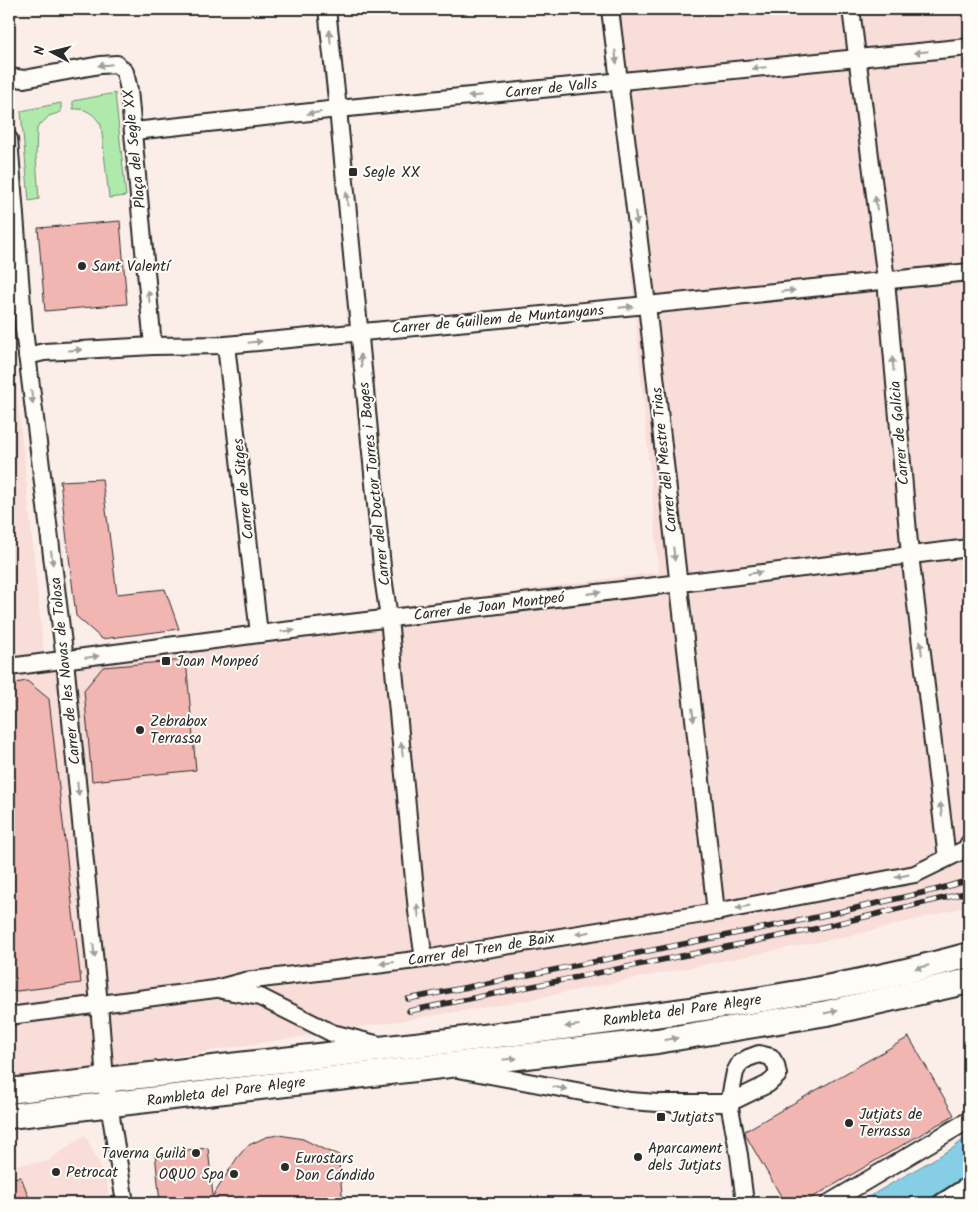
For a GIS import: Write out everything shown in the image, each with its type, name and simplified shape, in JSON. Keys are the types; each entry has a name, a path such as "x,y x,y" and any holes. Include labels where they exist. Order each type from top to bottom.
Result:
{"main road":[{"name":"Rambleta del Pare Alegre","path":"9,1091 392,1048 664,1014 787,995 880,977 969,955"},
{"name":"Rambleta del Pare Alegre","path":"9,1116 610,1047 723,1031 827,1013 969,981"}],"street":[{"name":"Carrer del Doctor Torres i Bages","path":"326,9 338,109 358,331 383,577 389,618 416,901 424,959"},
{"name":"Carrer del Mestre Trias","path":"610,9 647,305 716,912"},
{"name":"Carrer de Galícia","path":"851,9 886,280 910,555 947,858"},
{"name":"Carrer de Valls","path":"134,131 969,47"},
{"name":"Plaça del Segle XX","path":"9,76 24,79 100,65 116,64 125,72 134,131 153,346"},
{"name":"Carrer de les Navas de Tolosa","path":"9,139 27,356 65,660 100,1004 105,1080 125,1203"},
{"name":"Carrer de Guillem de Muntanyans","path":"27,356 44,352 153,346 226,345 969,272"},
{"name":"Carrer de Sitges","path":"226,345 259,634"},
{"name":"Carrer de Joan Montpeó","path":"9,667 259,634 969,548"},
{"name":"Carrer del Tren de Baix","path":"9,1016 215,989 245,981 424,959 716,912 915,874 966,848 969,843"},
{"path":"947,858 969,856"},
{"name":"Rambleta del Pare Alegre","path":"215,989 260,997 332,1033 392,1048"},
{"name":"Rambleta del Pare Alegre","path":"444,1066 630,1100 658,1103 728,1103 739,1155 745,1203"},
{"path":"830,1203 969,1120"},
{"path":"941,1203 969,1185"}],"shaded area":[{"path":"607,9 969,9 969,906 863,933 512,1003 9,1083 9,314 44,654 659,572"},
{"name":"Petrocat","path":"85,1135 106,1178 110,1203 9,1203 9,1165 46,1162"}],"green space":[{"path":"115,93 126,196 109,198 101,125 90,113 73,109 73,101"},
{"path":"61,103 61,112 49,116 37,128 36,157 39,199 29,201 21,111"},
{"path":"969,1174 969,1203 922,1203"}],"water":[{"path":"969,1135 969,1174 922,1203 858,1203 953,1148"}],"building":[{"name":"Sant Valentí","path":"120,221 127,304 45,311 38,228"},
{"path":"102,479 117,594 165,589 179,629 102,639 76,616 60,481"},
{"name":"Zebrabox Terrassa","path":"186,660 196,770 92,781 84,690 103,667"},
{"path":"27,681 49,699 81,983 9,992 9,684"},
{"name":"Jutjats de Terrassa","path":"909,1037 954,1115 803,1203 785,1203 746,1136 745,1131"},
{"name":"Eurostars Don Cándido","path":"279,1135 303,1139 327,1151 338,1154 343,1203 160,1203 155,1153 208,1148 213,1196 237,1158 247,1146 266,1137"},
{"path":"21,1177 31,1203 9,1203 9,1178"}],"railway":[{"path":"408,999 808,919 939,889 969,880"},
{"path":"409,1011 810,930 969,892"}],"place":[{"name":"Segle XX","path":"353,172"},
{"name":"Sant Valentí","path":"82,266"},
{"name":"Joan Monpeó","path":"166,661"},
{"name":"Zebrabox Terrassa","path":"140,730"},
{"name":"Jutjats","path":"661,1117"},
{"name":"Jutjats de Terrassa","path":"849,1123"},
{"name":"Taverna Guilà","path":"196,1153"},
{"name":"Aparcament dels Jutjats","path":"638,1157"},
{"name":"Eurostars Don Cándido","path":"285,1167"},
{"name":"Petrocat","path":"56,1172"},
{"name":"OQUO Spa","path":"234,1174"}]}
